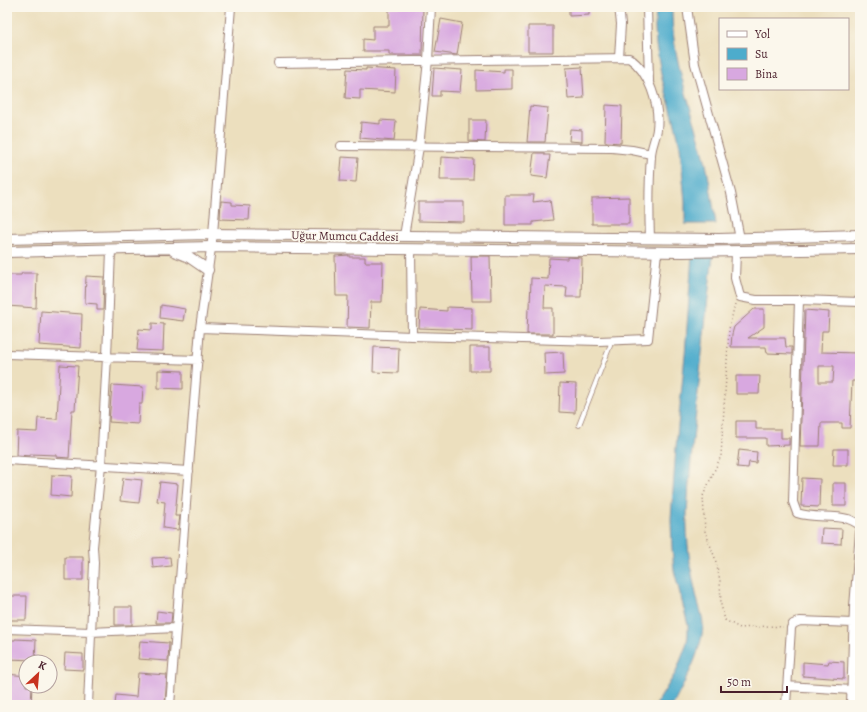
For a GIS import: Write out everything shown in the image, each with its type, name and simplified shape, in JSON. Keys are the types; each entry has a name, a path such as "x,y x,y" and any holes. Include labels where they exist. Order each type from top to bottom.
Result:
{"street":[{"path":"170,705 200,328 213,234 232,7"},
{"path":"404,236 419,146 428,60 431,7"},
{"path":"619,7 621,24 619,58"},
{"path":"647,7 649,82 656,109 657,128 651,154 649,198 650,239"},
{"path":"687,7 695,64 731,193 740,238"},
{"path":"278,63 629,58 636,63 649,82"},
{"path":"341,146 612,148 651,154"},
{"name":"Uğur Mumcu Caddesi","path":"7,239 213,234 650,239 719,239 860,235"},
{"name":"Uğur Mumcu Caddesi","path":"7,252 211,247 657,252 860,249"},
{"path":"168,248 190,257 208,270"},
{"path":"88,705 93,547 101,465 111,250"},
{"path":"411,250 412,336"},
{"path":"200,328 412,336 611,341 648,340 657,252"},
{"path":"736,252 736,278 740,297 756,300 860,302"},
{"path":"799,300 793,502 797,513 805,516 836,517 848,519 860,525"},
{"path":"7,354 198,360"},
{"path":"7,460 189,471"},
{"path":"851,705 853,623 860,532"},
{"path":"786,705 791,628 794,624 800,621 853,623"},
{"path":"7,629 91,632 176,628"},
{"path":"787,686 852,690"}],"lane":[{"path":"579,425 611,341"}],"path":[{"path":"740,297 734,308 729,329 721,456 703,496 705,531 715,558 720,580 721,605 725,620 740,628 769,626 791,628"}],"water":[{"path":"656,7 672,7 675,47 679,67 706,164 716,224 685,224 685,202 680,146 662,79 656,45"},
{"path":"692,255 713,255 687,513 687,534 690,564 703,626 702,636 696,657 673,705 656,705 676,672 686,646 688,636 688,625 674,570 671,519"}],"building":[{"path":"389,7 423,7 422,55 389,55 389,51 363,51 363,39 373,40 373,26 389,26"},
{"path":"569,7 589,7 589,15 569,16"},
{"path":"441,19 462,23 457,55 435,52"},
{"path":"528,26 553,26 553,52 528,52"},
{"path":"582,67 584,98 568,99 566,68"},
{"path":"366,68 396,70 395,92 360,90 360,99 345,98 347,69 366,70"},
{"path":"434,68 462,70 460,92 440,91 440,96 432,96"},
{"path":"504,69 512,69 512,89 476,90 476,70 504,72"},
{"path":"606,105 622,106 621,143 605,142"},
{"path":"530,106 548,108 545,142 527,142"},
{"path":"380,120 396,121 394,141 360,138 361,122 380,124"},
{"path":"469,120 486,120 485,142 469,141"},
{"path":"570,129 582,130 582,142 569,141"},
{"path":"534,153 544,153 544,155 550,155 547,178 531,176"},
{"path":"342,157 358,158 356,182 340,181"},
{"path":"441,157 474,159 473,180 440,180"},
{"path":"505,195 534,195 533,202 550,200 553,220 533,222 533,225 505,225"},
{"path":"629,197 629,224 592,224 592,198"},
{"path":"221,201 232,202 232,205 250,206 249,220 220,219"},
{"path":"418,202 464,202 464,222 418,221"},
{"path":"349,255 349,257 365,257 365,262 383,262 382,302 371,302 370,328 347,327 348,296 336,296 335,256"},
{"path":"471,256 490,256 491,301 472,301"},
{"path":"567,257 582,258 581,297 566,297 567,287 545,286 544,308 553,308 553,334 527,334 531,278 548,279 549,258 567,259"},
{"path":"22,273 37,273 36,308 7,306 7,275 21,275"},
{"path":"86,276 104,277 103,310 97,310 97,304 85,303"},
{"path":"161,305 185,309 183,321 160,318"},
{"path":"447,307 472,308 472,330 419,328 420,309 447,311"},
{"path":"754,309 764,309 764,327 748,338 785,338 786,347 792,347 792,354 767,353 766,347 731,347 734,327"},
{"path":"805,310 829,312 828,331 822,331 821,352 858,353 857,381 852,381 850,428 842,428 842,423 821,423 820,446 800,446","holes":["819,366 834,366 833,382 819,382"]},
{"path":"41,311 82,314 81,348 39,345"},
{"path":"152,323 164,324 163,351 137,350 139,329 152,330"},
{"path":"374,347 399,348 398,373 373,372"},
{"path":"470,347 490,347 490,371 470,371"},
{"path":"563,352 564,374 545,375 544,353"},
{"path":"60,365 78,366 75,410 72,410 69,458 56,457 56,455 16,455 17,431 37,432 38,418 57,419"},
{"path":"158,370 183,371 183,389 158,388"},
{"path":"736,376 760,376 759,394 736,394"},
{"path":"560,383 576,384 575,413 559,412"},
{"path":"112,385 143,387 142,404 139,404 138,424 109,422"},
{"path":"736,421 756,421 756,429 781,429 781,438 789,438 789,445 766,446 766,438 736,438"},
{"path":"834,449 848,449 848,465 833,465"},
{"path":"739,450 757,452 756,463 749,462 748,468 737,467"},
{"path":"52,475 72,476 71,497 51,495"},
{"path":"123,478 142,480 139,503 120,501"},
{"path":"802,478 820,479 819,507 801,506"},
{"path":"160,482 178,484 175,516 180,516 178,530 163,528 165,502 157,501"},
{"path":"833,483 846,483 846,506 833,506"},
{"path":"822,528 842,529 841,544 821,543"},
{"path":"65,557 83,557 83,580 65,580"},
{"path":"170,557 171,566 153,568 152,558"},
{"path":"10,596 27,596 26,620 10,620"},
{"path":"115,607 132,607 132,625 115,625"},
{"path":"157,611 172,613 171,623 156,623"},
{"path":"7,640 36,640 35,654 18,654 18,659 7,659"},
{"path":"140,641 169,643 168,661 138,659"},
{"path":"65,653 83,654 83,670 64,669"},
{"path":"829,661 844,662 844,679 803,676 803,662 828,664"},
{"path":"138,673 167,675 165,705 115,705 116,695 136,697"},
{"path":"7,674 18,675 18,694 32,694 31,705 7,705"}]}
